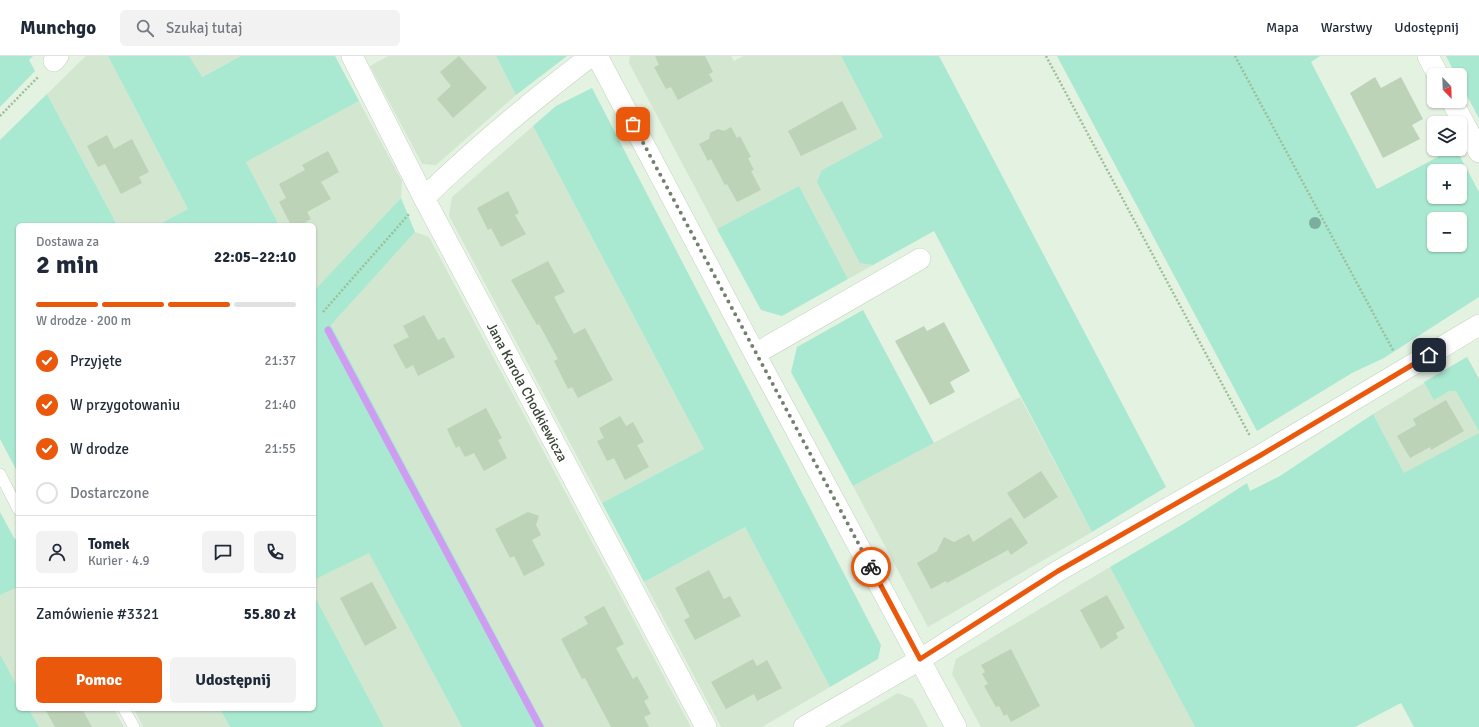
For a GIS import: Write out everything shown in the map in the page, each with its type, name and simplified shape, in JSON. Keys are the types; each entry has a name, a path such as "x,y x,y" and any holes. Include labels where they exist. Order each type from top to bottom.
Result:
{"street":[{"name":"Jana Karola Chodkiewicza","path":"352,56 424,198 706,727"},
{"path":"424,198 451,171 546,90 591,56"},
{"path":"597,56 755,354 956,727"},
{"path":"1428,56 1434,68"},
{"path":"1456,108 1479,152"},
{"path":"755,354 920,259"},
{"path":"804,727 920,659 1058,571 1261,455 1479,325"}],"lane":[{"path":"0,474 16,505"},
{"path":"125,711 134,727"}],"path":[{"path":"1046,56 1261,455"},
{"path":"1235,56 1404,370"},
{"path":"0,116 56,59"},
{"path":"323,312 424,198"}],"shaded area":[{"path":"86,56 108,56 188,209 162,223 116,223 47,94"},
{"path":"189,56 241,56 201,77"},
{"path":"388,56 496,56 516,95 436,165 422,164 370,66"},
{"path":"630,56 731,56 734,61 743,56 841,56 883,137 822,170 860,262 873,265 848,279 799,186 717,229 629,63"},
{"path":"359,101 402,181 401,198 316,290 316,223 278,223 246,162"},
{"path":"533,126 704,449 602,503 449,216 452,197"},
{"path":"415,232 429,237 691,727 545,727 331,325"},
{"path":"1467,357 1479,379 1479,617 1373,414"},
{"path":"1020,397 1092,532 928,627 853,486"},
{"path":"745,527 830,687 762,727 721,727 644,582"},
{"path":"369,553 462,727 384,727 316,599 316,579"},
{"path":"1110,567 1195,727 981,727 952,674 956,659"},
{"path":"16,588 16,684 0,654 0,595"},
{"path":"898,693 913,699 928,727 839,727"},
{"path":"30,711 115,711 124,727 39,727"},
{"path":"135,711 221,711 230,727 143,727"}],"green space":[{"path":"0,56 33,56 29,60 35,71 0,107"},
{"path":"108,56 189,56 202,77 241,56 335,56 359,101 246,162 278,223 162,223 188,209"},
{"path":"496,56 567,56 516,95"},
{"path":"841,56 939,56 1166,487 1092,532 934,231 873,265 860,263 817,182 822,170 883,137"},
{"path":"1057,56 1320,56 1311,62 1377,189 1440,156 1460,156 1464,164 1427,164 1427,204 1467,204 1467,170 1479,192 1479,297 1384,358 1352,373 1257,431"},
{"path":"1446,56 1479,56 1479,118 1467,96 1467,68 1452,68"},
{"path":"592,88 881,645 878,659 830,687 745,527 644,582 602,503 704,449 533,126 556,106"},
{"path":"47,94 116,223 16,223 16,469 0,439 0,140"},
{"path":"799,186 848,279 782,316 761,310 717,229"},
{"path":"401,198 415,232 331,325 545,727 462,727 369,553 316,579 316,289"},
{"path":"863,310 934,443 853,486 791,372 797,347"},
{"path":"1467,357 1479,379 1479,431 1456,391 1449,391 1434,400 1424,382"},
{"path":"1373,414 1404,473 1479,433 1479,727 1414,727 1401,703 1355,727 1195,727 1110,567 1185,523 1247,483 1250,491 1280,476"},
{"path":"0,512 16,540 16,588 0,595"},
{"path":"316,599 384,727 230,727 221,711 316,711"},
{"path":"0,654 16,684 16,711 30,711 39,727 0,727"}],"building":[{"path":"459,56 487,88 453,118 437,99 451,86 440,72"},
{"path":"655,56 705,56 713,72 709,74 713,81 678,100 671,87 666,89 654,67 659,65"},
{"path":"1375,77 1381,88 1401,77 1423,119 1412,125 1420,139 1383,158 1350,93"},
{"path":"842,101 857,129 801,156 788,131"},
{"path":"731,127 737,138 740,136 751,157 748,158 754,170 751,171 761,190 737,202 727,184 725,185 711,159 708,161 699,144 709,139 710,133 718,129 724,131"},
{"path":"107,135 114,149 132,139 149,172 139,177 142,183 121,194 105,164 98,167 87,146"},
{"path":"328,151 339,172 321,182 331,199 307,212 311,219 304,223 290,223 279,202 286,198 279,184 305,170 302,165"},
{"path":"508,191 519,213 515,215 526,234 501,247 491,228 488,230 477,208"},
{"path":"548,261 565,292 554,297 574,334 585,328 613,380 578,398 572,387 568,389 554,361 558,359 539,324 537,325 511,280"},
{"path":"424,315 438,340 444,337 455,357 418,376 413,365 406,369 393,345 409,337 403,326"},
{"path":"944,322 970,371 950,382 955,392 930,405 895,341 924,326 927,331"},
{"path":"1446,400 1464,431 1431,450 1430,447 1410,458 1397,436 1416,425 1413,419"},
{"path":"486,408 502,438 498,440 507,458 484,471 474,453 465,457 459,446 456,448 447,429"},
{"path":"620,416 626,426 633,422 644,442 637,445 649,467 625,480 614,458 607,461 597,441 604,438 599,428"},
{"path":"1041,471 1058,497 1024,519 1007,493"},
{"path":"528,512 539,516 536,525 541,535 532,540 545,565 524,576 514,556 510,558 495,529"},
{"path":"1011,517 1028,543 1011,555 1008,550 947,583 946,581 931,589 917,563 937,551 944,537 954,542 969,534 973,542"},
{"path":"709,570 724,599 730,596 741,616 695,640 684,620 690,617 675,588"},
{"path":"372,582 397,628 365,646 340,598"},
{"path":"1107,595 1125,628 1116,633 1118,638 1101,649 1080,610"},
{"path":"604,606 624,644 616,648 633,679 637,676 649,698 644,701 651,714 644,717 649,727 611,727 585,678 582,679 561,639 588,624 584,617"},
{"path":"1011,649 1040,706 1011,722 1007,714 1004,716 999,706 996,707 984,686 988,684 982,674 985,672 981,665"},
{"path":"753,659 757,666 767,660 782,688 757,701 754,694 726,709 711,682"},
{"path":"46,711 83,711 92,727 55,727"}],"waterway":[{"path":"328,330 540,727"}],"way so far":[{"path":"633,124 755,354 871,567"}],"route":[{"path":"871,567 920,659 1058,571 1261,455 1429,355"}]}
